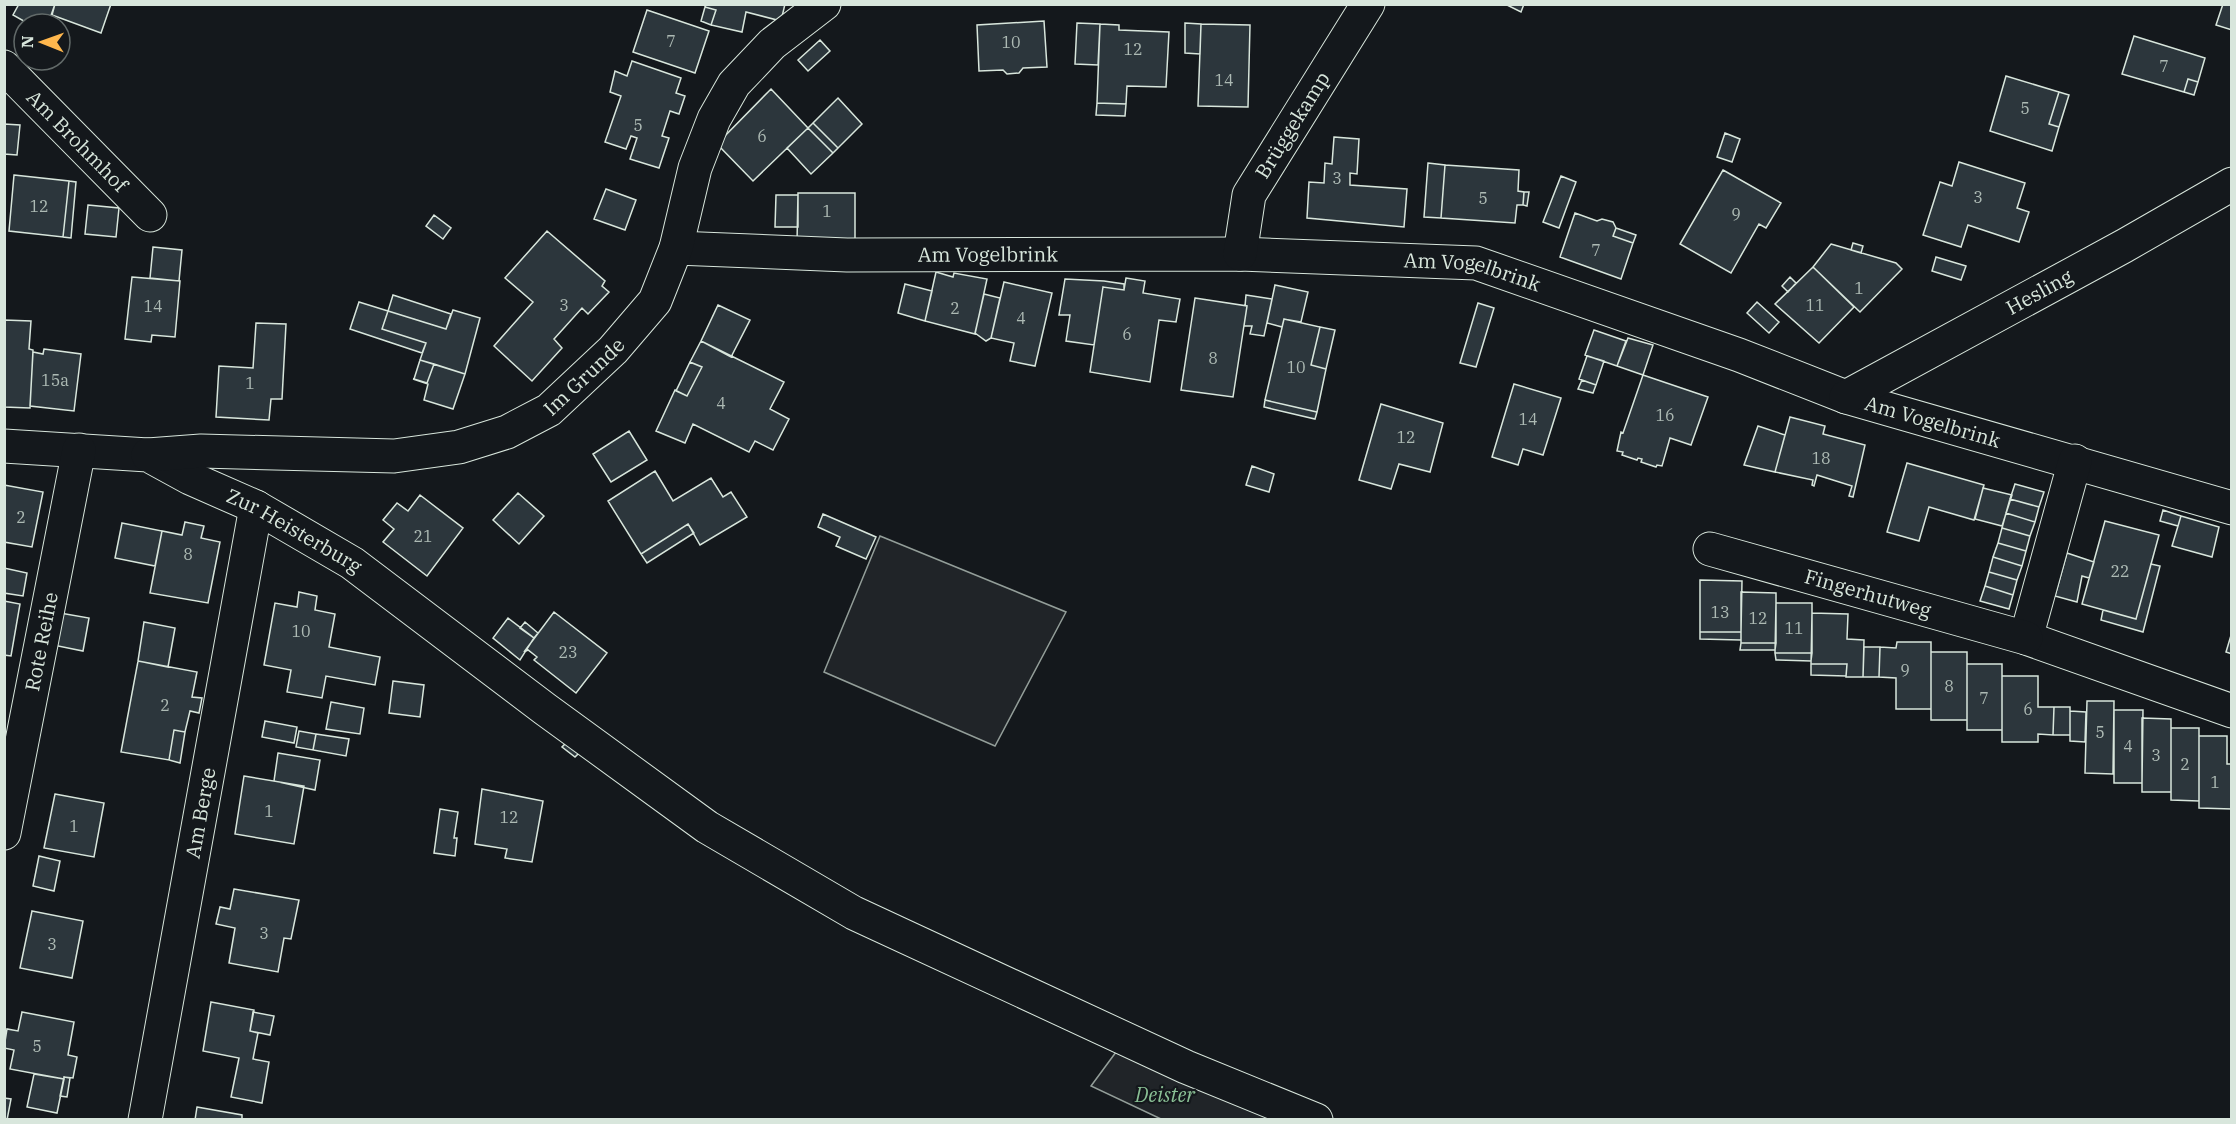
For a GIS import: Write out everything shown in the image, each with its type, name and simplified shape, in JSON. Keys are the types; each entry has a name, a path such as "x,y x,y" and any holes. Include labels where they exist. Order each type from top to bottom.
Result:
{"street":[{"name":"Im Grunde","path":"148,456 201,450 394,456 459,447 507,432 549,410 613,350 655,301 676,248 695,168 714,119 734,84 772,44 824,4"},
{"name":"Brüggekamp","path":"1240,254 1248,195 1368,4"},
{"name":"Am Brohmhof","path":"4,67 150,215"},
{"name":"Hesling","path":"1846,397 2124,246 2232,184"},
{"name":"Am Vogelbrink","path":"676,248 847,255 1240,254 1476,263 1739,354 1846,397 2232,508"},
{"name":"Zur Heisterburg","path":"4,446 148,456 255,507 352,563 545,709 707,827 855,912 1186,1067 1316,1119"},
{"name":"Rote Reihe","path":"4,833 79,450"},
{"path":"2025,638 2075,461"},
{"name":"Am Berge","path":"145,1119 255,507"},
{"name":"Fingerhutweg","path":"1710,549 2025,638 2232,711"}],"green space":[{"path":"880,536 1066,612 995,746 824,672"},
{"name":"Deister","path":"1119,1048 1284,1119 1161,1119 1091,1086"}],"building":[{"path":"19,4 55,4 52,12 15,12"},
{"path":"55,4 111,4 101,33 72,22 72,12 53,12"},
{"path":"706,4 785,4 781,21 746,12 742,32 711,25 716,10 705,7"},
{"path":"1505,4 1524,4 1521,12"},
{"path":"2223,4 2232,4 2232,30 2216,25"},
{"path":"705,7 716,10 711,25 701,21"},
{"path":"647,10 709,31 695,73 633,52"},
{"path":"1044,21 1047,67 1023,68 1019,73 1007,74 1003,70 979,71 977,25"},
{"path":"1077,23 1100,24 1098,65 1075,64"},
{"path":"1185,23 1201,24 1200,54 1185,53"},
{"path":"1100,24 1119,25 1119,30 1169,32 1166,87 1127,86 1126,104 1097,103"},
{"path":"1201,24 1250,25 1248,107 1198,106"},
{"path":"2134,36 2205,58 2198,82 2188,79 2184,92 2122,74"},
{"path":"820,40 830,51 808,71 798,60"},
{"path":"632,61 681,78 676,93 685,96 679,114 670,111 662,136 669,138 659,168 630,159 637,138 631,136 626,149 605,142 621,96 610,92 615,71 627,76"},
{"path":"2006,76 2059,92 2049,124 2059,127 2052,151 1990,131"},
{"path":"2188,79 2198,82 2194,95 2184,92"},
{"path":"771,89 808,128 753,181 717,144"},
{"path":"2059,92 2069,95 2059,127 2049,124"},
{"path":"838,98 862,124 838,148 813,123"},
{"path":"1097,103 1126,104 1125,116 1096,115"},
{"path":"813,123 838,148 833,153 808,128"},
{"path":"4,124 20,125 17,155 4,154"},
{"path":"808,128 833,153 811,174 787,148"},
{"path":"1725,133 1740,139 1732,162 1717,157"},
{"path":"1334,137 1359,139 1357,174 1350,173 1350,185 1407,189 1404,227 1307,218 1309,182 1324,183 1325,163 1332,164"},
{"path":"1959,162 2025,183 2017,208 2029,212 2019,242 1968,225 1961,247 1923,235 1940,182 1952,186"},
{"path":"1428,163 1445,165 1441,218 1424,217"},
{"path":"1445,165 1519,170 1518,191 1524,192 1523,205 1517,205 1515,223 1441,218"},
{"path":"1723,170 1781,203 1766,228 1759,224 1731,273 1680,244"},
{"path":"14,175 69,181 63,237 9,231"},
{"path":"1561,176 1576,182 1559,228 1543,222"},
{"path":"69,181 76,182 71,238 63,237"},
{"path":"606,189 636,200 625,230 594,219"},
{"path":"1524,192 1529,192 1527,206 1523,205"},
{"path":"798,193 855,193 855,241 797,242"},
{"path":"776,195 798,195 798,227 775,227"},
{"path":"88,205 119,208 116,237 85,234"},
{"path":"1575,213 1597,221 1602,219 1613,222 1616,228 1613,236 1633,243 1621,279 1560,257"},
{"path":"434,215 451,228 443,239 426,226"},
{"path":"1616,228 1636,235 1633,243 1613,236"},
{"path":"547,231 605,281 602,286 609,292 588,314 582,308 554,339 562,348 532,381 494,346 533,302 505,278"},
{"path":"1853,243 1863,246 1861,253 1851,250"},
{"path":"1831,244 1896,263 1902,269 1860,312 1813,267"},
{"path":"153,247 182,250 179,281 150,278"},
{"path":"1936,257 1966,266 1961,280 1932,271"},
{"path":"1813,267 1854,307 1819,343 1775,304"},
{"path":"936,272 953,277 954,273 987,279 975,334 925,321"},
{"path":"132,277 180,281 175,337 152,335 151,342 125,339"},
{"path":"1790,277 1796,283 1788,292 1782,286"},
{"path":"1126,278 1145,281 1143,293 1180,299 1176,322 1159,320 1150,382 1090,372 1103,287 1124,290"},
{"path":"1065,279 1124,284 1124,290 1103,287 1094,345 1066,341 1070,315 1059,315"},
{"path":"1004,282 1052,293 1035,366 1010,361 1014,343 991,338"},
{"path":"905,284 932,291 925,321 898,313"},
{"path":"1275,285 1308,292 1301,322 1284,319 1282,327 1267,323"},
{"path":"984,294 1000,298 991,338 986,341 975,333"},
{"path":"393,295 451,314 446,329 388,311"},
{"path":"1246,295 1272,299 1264,336 1250,334 1252,326 1244,326"},
{"path":"1195,298 1247,306 1233,397 1181,390"},
{"path":"359,302 388,311 382,329 426,343 422,353 350,329"},
{"path":"1757,302 1779,322 1769,333 1747,313"},
{"path":"1478,303 1494,308 1476,367 1460,363"},
{"path":"718,305 750,320 731,357 701,341"},
{"path":"453,310 480,318 465,374 420,360 426,343 382,329 388,311 446,329"},
{"path":"1284,319 1320,327 1311,365 1326,369 1317,412 1265,400"},
{"path":"4,320 31,321 29,349 33,350 30,408 4,407"},
{"path":"256,323 286,324 282,399 271,399 269,420 216,417 219,366 253,368"},
{"path":"1320,327 1335,330 1326,369 1311,365"},
{"path":"1594,330 1626,341 1617,366 1585,355"},
{"path":"1628,338 1653,345 1643,375 1617,366"},
{"path":"701,341 784,382 770,409 789,419 773,450 755,441 749,452 693,424 685,443 656,431 675,390 687,396 702,367 690,362"},
{"path":"44,349 81,354 74,411 30,406 33,352 43,354"},
{"path":"1587,356 1604,361 1596,385 1579,379"},
{"path":"420,360 434,364 427,383 414,379"},
{"path":"690,362 702,367 687,396 676,391"},
{"path":"434,364 465,374 453,409 424,400 428,384 413,379 427,383"},
{"path":"1643,375 1708,397 1691,445 1670,438 1662,466 1657,465 1656,467 1641,462 1642,459 1637,460 1617,451 1621,432 1623,433"},
{"path":"1582,380 1596,385 1593,393 1578,389"},
{"path":"1514,384 1561,398 1543,455 1523,449 1518,465 1492,457"},
{"path":"1265,400 1317,412 1315,419 1264,407"},
{"path":"1381,404 1443,423 1430,472 1399,464 1391,489 1359,480"},
{"path":"1790,417 1825,426 1823,434 1865,445 1853,497 1849,496 1852,486 1817,475 1814,486 1812,485 1813,480 1775,472"},
{"path":"1758,426 1785,435 1775,472 1744,465"},
{"path":"629,431 647,460 611,482 593,454"},
{"path":"1907,463 1984,485 1974,520 1929,507 1919,541 1887,532"},
{"path":"1252,466 1274,474 1269,492 1246,485"},
{"path":"655,471 673,501 711,478 723,497 731,492 747,517 700,545 688,524 641,554 608,501"},
{"path":"2015,484 2044,492 2039,507 2010,499"},
{"path":"4,485 43,492 32,547 4,542"},
{"path":"1983,488 2012,495 2002,526 1975,519"},
{"path":"518,493 544,516 519,544 493,520"},
{"path":"420,495 463,528 427,576 383,542 394,529 383,520 397,503 408,511"},
{"path":"2010,499 2039,507 2035,522 2006,513"},
{"path":"2163,510 2181,516 2178,526 2160,521"},
{"path":"2006,513 2035,522 2030,536 2002,528"},
{"path":"823,514 876,537 866,559 836,546 840,537 818,527"},
{"path":"2181,516 2219,527 2212,557 2172,546"},
{"path":"2105,521 2159,535 2136,619 2082,604"},
{"path":"185,522 204,526 201,538 220,542 208,603 150,593 162,531 182,535"},
{"path":"122,523 162,531 155,566 115,558"},
{"path":"688,524 694,533 647,563 641,554"},
{"path":"2002,528 2030,536 2026,551 1998,543"},
{"path":"1998,543 2026,551 2022,566 1993,557"},
{"path":"2067,553 2094,562 2089,578 2082,576 2077,602 2055,596"},
{"path":"1993,557 2022,566 2017,580 1989,572"},
{"path":"2151,564 2160,566 2143,632 2101,620 2103,610 2136,619"},
{"path":"4,568 27,573 23,596 4,593"},
{"path":"1989,572 2017,580 2013,595 1985,586"},
{"path":"1700,580 1742,581 1741,632 1700,632"},
{"path":"1985,586 2013,595 2009,609 1980,601"},
{"path":"299,592 317,596 315,610 335,614 329,647 380,657 375,685 326,676 322,698 287,692 291,670 264,665 275,603 297,607"},
{"path":"1741,592 1776,593 1776,643 1741,643"},
{"path":"4,601 20,604 11,656 4,655"},
{"path":"1776,603 1812,603 1812,653 1775,653"},
{"path":"554,612 607,653 576,693 534,660 537,657 528,650 524,652"},
{"path":"60,613 89,618 83,651 53,645"},
{"path":"1812,613 1848,614 1847,639 1864,640 1863,677 1846,677 1847,664 1811,664"},
{"path":"508,618 534,638 520,660 493,638"},
{"path":"144,622 175,628 168,667 138,661"},
{"path":"525,622 538,633 534,638 520,628"},
{"path":"1700,632 1741,632 1741,640 1700,639"},
{"path":"2232,632 2232,654 2226,652"},
{"path":"1897,642 1931,642 1931,709 1896,709 1896,678 1879,677 1880,647 1896,648"},
{"path":"1741,643 1776,643 1775,650 1740,650"},
{"path":"1864,647 1880,647 1879,677 1863,677"},
{"path":"1931,652 1967,652 1967,720 1931,720"},
{"path":"1775,653 1812,653 1811,661 1776,660"},
{"path":"138,661 197,672 192,697 202,698 199,713 190,711 185,732 174,730 169,760 121,752"},
{"path":"1811,664 1847,664 1846,676 1811,675"},
{"path":"1967,664 2002,664 2002,730 1967,730"},
{"path":"2002,676 2038,676 2038,707 2054,707 2053,735 2038,734 2038,742 2002,742"},
{"path":"393,681 424,685 420,717 389,713"},
{"path":"2087,701 2114,701 2113,774 2085,773"},
{"path":"331,702 364,708 360,734 326,729"},
{"path":"2054,707 2070,707 2070,735 2053,735"},
{"path":"2114,710 2143,710 2142,783 2114,783"},
{"path":"2070,711 2086,712 2085,742 2070,741"},
{"path":"2142,718 2171,719 2171,792 2142,792"},
{"path":"265,721 297,727 294,743 262,737"},
{"path":"2171,728 2199,728 2199,801 2171,800"},
{"path":"174,730 185,732 180,763 169,760"},
{"path":"299,731 316,734 313,750 296,747"},
{"path":"316,734 349,739 346,756 313,750"},
{"path":"2199,736 2227,736 2227,764 2232,764 2232,809 2199,808"},
{"path":"567,742 580,752 575,757 562,747"},
{"path":"278,753 320,760 315,790 274,781"},
{"path":"244,776 304,786 294,844 235,834"},
{"path":"482,789 543,801 532,862 505,858 507,849 475,844"},
{"path":"55,794 104,803 94,857 44,848"},
{"path":"440,809 458,812 454,838 457,838 455,856 434,853"},
{"path":"39,856 60,861 54,891 33,886"},
{"path":"234,889 299,900 291,939 284,938 278,972 229,963 235,928 216,924 220,907 230,909"},
{"path":"32,911 83,921 72,978 20,968"},
{"path":"211,1002 254,1010 250,1031 258,1033 253,1059 269,1062 262,1103 231,1097 239,1058 203,1051"},
{"path":"22,1012 74,1022 68,1055 77,1057 73,1078 64,1077 64,1079 10,1069 14,1050 4,1048 7,1029 18,1031"},
{"path":"253,1012 274,1016 270,1035 250,1031"},
{"path":"34,1074 64,1079 57,1113 27,1107"},
{"path":"64,1077 70,1078 67,1097 60,1096"},
{"path":"4,1098 11,1099 7,1120 4,1120"},
{"path":"197,1107 242,1115 242,1120 195,1120"}]}
